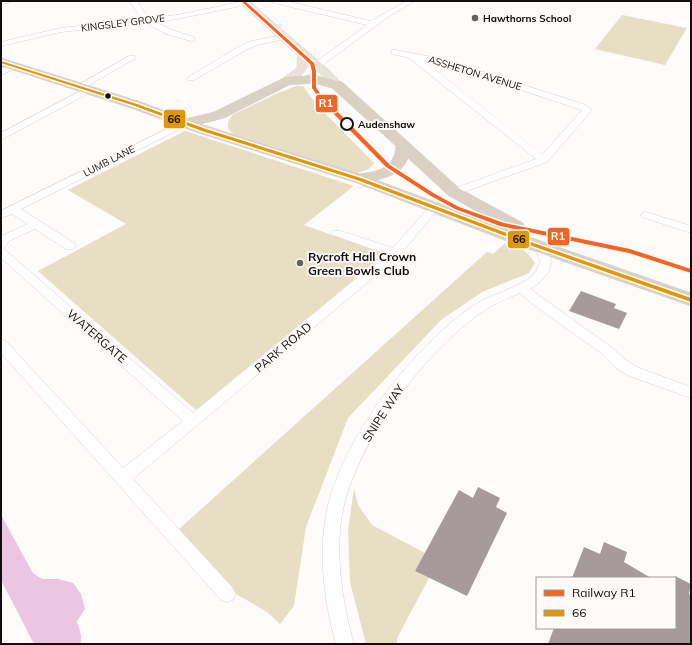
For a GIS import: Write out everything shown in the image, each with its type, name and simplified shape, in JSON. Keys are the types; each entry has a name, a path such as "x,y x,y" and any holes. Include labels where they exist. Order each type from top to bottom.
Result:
{"highway":[{"path":"7,64 359,179 541,248 691,300"},
{"path":"289,80 314,79 337,85 454,192 480,208 524,230 691,288"},
{"name":"LUMB LANE","path":"184,123 219,115 289,80"},
{"path":"219,115 222,131 227,136"},
{"path":"359,179 382,173 396,167 400,164 404,153 404,146"},
{"path":"435,207 454,192"}],"main road":[{"path":"245,2 282,37 329,76 337,85"},
{"name":"LUMB LANE","path":"289,80 302,69 304,55"}],"street":[{"path":"1,3 9,1"},
{"path":"134,1 147,20 169,32 191,39"},
{"path":"277,1 373,24"},
{"path":"295,6 306,1"},
{"name":"LUMB LANE","path":"289,80 304,74 373,24 403,4 411,1"},
{"name":"KINGSLEY GROVE","path":"1,44 61,30 202,12 245,2"},
{"path":"191,78 243,48 255,43 282,37"},
{"path":"395,52 412,56"},
{"name":"ASSHETON AVENUE","path":"412,56 440,61 583,107 587,110 543,160 454,192"},
{"name":"ASSHETON AVENUE","path":"412,56 543,160"},
{"path":"1,137 132,58"},
{"path":"1,72 7,64"},
{"name":"LUMB LANE","path":"1,215 184,123"},
{"name":"PARK ROAD","path":"122,478 395,254 435,207"},
{"path":"13,209 70,246"},
{"path":"646,216 691,230"},
{"path":"1,246 5,239 36,224"},
{"path":"338,233 395,254"},
{"name":"SNIPE WAY","path":"345,644 340,627 334,590 332,554 334,520 342,488 354,461 379,416 409,373 424,356 454,328 482,306 492,300 521,288 542,274 546,261 541,248"},
{"name":"WATERGATE","path":"1,252 193,421"},
{"path":"521,288 539,303 606,350 621,364 634,372 691,393"},
{"path":"1,344 227,594"}],"shaded area":[{"path":"622,15 687,28 665,65 595,49"},
{"path":"296,86 303,86 316,104 374,163 369,169 357,173 234,134 228,129 228,122 232,115"},
{"path":"185,131 354,186 304,225 385,254 196,410 38,271 126,224 68,190"},
{"path":"508,241 523,250 535,263 529,273 482,292 441,320 348,418 306,527 294,606 280,624 267,612 236,594 178,530 487,252 493,254"},
{"path":"354,488 358,505 372,525 425,553 415,571 429,578 397,638 397,644 366,644 350,582 348,530"},
{"path":"1,515 33,573 42,579 58,579 73,583 81,594 85,609 77,621 81,635 81,644 34,644 1,580"}],"building":[{"path":"581,291 616,304 614,308 627,313 619,329 569,311"},
{"path":"478,487 500,498 496,507 507,513 467,596 415,571 459,490 473,498"},
{"path":"604,542 627,552 624,562 649,577 572,577 584,547 600,554"},
{"path":"675,577 691,584 689,594 691,595 691,644 548,644 554,629 676,629"}],"rail line":[{"name":"R1","path":"243,1 312,64 314,71 314,88 324,101 388,166 433,195 457,208 502,225 630,251 691,271"}],"transit line":[{"name":"66","path":"1,62 136,105 204,130 359,179 523,241 691,300"}],"place":[{"name":"Hawthorns School","path":"475,18"},
{"name":"Audenshaw","path":"347,124"},
{"name":"Rycroft Hall Crown Green Bowls Club","path":"300,263"}]}
